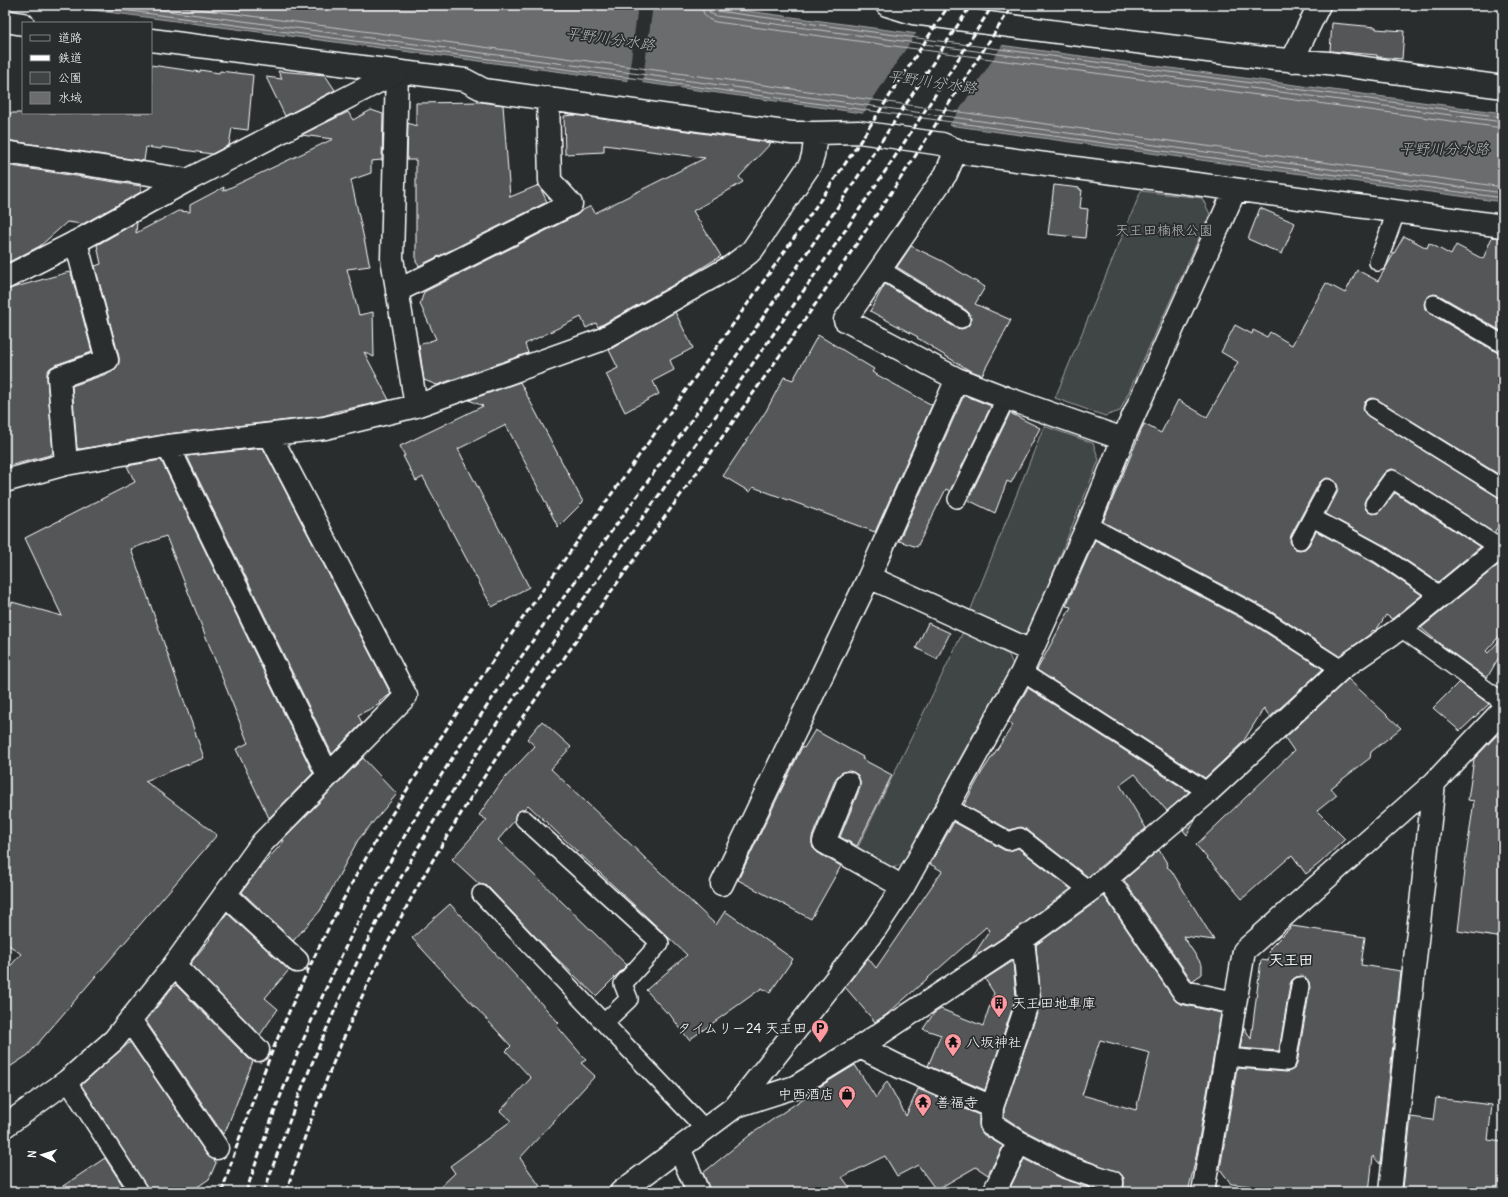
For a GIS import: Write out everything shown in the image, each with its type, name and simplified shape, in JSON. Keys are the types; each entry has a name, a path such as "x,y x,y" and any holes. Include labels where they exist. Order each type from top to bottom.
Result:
{"street":[{"path":"887,5 1120,40 1328,64 1503,87"},
{"path":"1292,61 1320,5"},
{"path":"5,21 22,24"},
{"path":"152,40 465,80 484,90 792,133 858,132 942,144 964,153 1138,175 1235,190 1503,226"},
{"path":"5,278 76,242 188,180 397,72"},
{"path":"397,72 392,258 416,406"},
{"path":"397,291 571,204 550,181 548,98"},
{"path":"5,481 66,464 168,446 326,428 416,406 601,340 732,266 749,253 810,165 813,156 816,133"},
{"path":"955,149 946,174 845,320 957,379 1006,398 1123,439"},
{"path":"5,152 188,180"},
{"path":"621,1192 736,1106 876,928 903,887 1022,672 1088,525 1123,439 1235,190"},
{"path":"66,464 58,377 107,360 76,242"},
{"path":"722,884 869,577 957,379"},
{"path":"5,1126 67,1081 114,1040 174,965 262,843 406,696 270,435"},
{"path":"168,446 328,775"},
{"path":"736,1106 795,1086 860,1047 1023,939 1107,878 1208,792 1341,669 1401,628 1501,546"},
{"path":"869,577 1031,651"},
{"path":"1207,1191 1226,1057 1244,950 1434,783 1503,710"},
{"path":"848,783 824,842 903,887"},
{"path":"1390,1192 1434,783"},
{"path":"1107,878 1184,992 1235,1003"},
{"path":"224,894 297,961"},
{"path":"1023,939 1029,998 992,1107 991,1124 1019,1142 1067,1167 1112,1182 1111,1192"},
{"path":"174,965 258,1050"},
{"path":"130,1020 217,1148"},
{"path":"860,1047 900,1067 992,1107"},
{"path":"994,1192 1019,1142"},
{"path":"679,1148 698,1192"}],"lane":[{"path":"1378,262 1396,212"},
{"path":"880,269 961,319"},
{"path":"1434,304 1503,344"},
{"path":"956,499 1006,398"},
{"path":"1374,408 1503,489"},
{"path":"1374,504 1392,479 1501,546"},
{"path":"1300,540 1328,488"},
{"path":"1313,518 1379,554 1441,596"},
{"path":"1088,525 1258,616 1341,669"},
{"path":"1401,628 1503,702"},
{"path":"1022,672 1208,792"},
{"path":"948,807 1009,841 1020,837 1090,890"},
{"path":"524,819 660,943 624,984 629,999 604,1023"},
{"path":"481,894 705,1129"},
{"path":"1226,1057 1288,1062 1300,986"},
{"path":"67,1081 139,1192"}],"green space":[{"name":"天王田楠根公園","path":"1141,191 1202,198 1210,214 1120,411 1105,416 1055,398"},
{"path":"1044,426 1093,443 1099,460 1028,634 1018,638 969,614"},
{"path":"963,632 1009,655 1013,665 903,863 891,869 858,847"}],"water":[{"name":"平野川分水路","path":"54,5 703,5 1503,113 1503,202 646,83"}],"pier":[{"path":"638,5 653,5 642,85 628,83"},
{"path":"917,32 1003,44 948,127 862,115"}],"building":[{"path":"1332,23 1404,31 1402,59 1377,57 1377,55 1330,51"},
{"path":"152,65 200,72 200,70 219,73 220,71 253,75 248,130 232,128 229,145 212,154 162,147 161,149 146,147 144,161 5,140 5,113 152,114"},
{"path":"278,71 325,75 335,90 285,116 266,77 282,79"},
{"path":"481,102 503,105 510,197 539,185 547,202 419,266 416,262 416,160 407,160 408,123 416,126 416,103"},
{"path":"371,110 383,114 382,160 371,161 371,173 351,180 370,266 347,269 359,315 373,312 374,357 364,352 389,400 333,412 323,416 167,434 80,449 77,448 72,386 112,372 119,363 119,357 95,266 101,264 97,245 137,222 136,233 178,211 190,212 190,205 224,187 223,191 333,139 301,135 348,112 353,120"},
{"path":"574,115 771,143 739,177 743,182 693,211 721,256 675,284 598,327 596,323 586,328 581,317 525,344 528,353 437,385 424,380 419,345 436,339 420,304 424,292 577,215 581,211 591,206 595,213 705,158 604,145 604,152 565,154 564,116"},
{"path":"5,165 141,186 141,192 83,224 67,222 40,246 5,264"},
{"path":"1054,185 1080,188 1080,190 1082,190 1080,208 1088,209 1085,238 1048,234"},
{"path":"1260,208 1295,223 1282,254 1248,239"},
{"path":"1404,236 1427,248 1429,243 1451,255 1456,245 1483,259 1492,237 1503,238 1503,332 1439,295 1434,294 1429,296 1424,304 1425,309 1429,313 1498,353 1503,354 1503,477 1378,400 1373,398 1368,399 1364,403 1364,412 1368,416 1503,499 1503,519 1494,533 1397,471 1392,469 1384,473 1366,498 1364,503 1368,512 1373,514 1378,513 1395,493 1480,547 1438,582 1385,546 1326,514 1337,493 1338,487 1336,482 1332,479 1327,478 1322,480 1291,535 1290,541 1292,546 1295,549 1305,549 1309,545 1316,531 1374,563 1422,595 1392,619 1386,615 1377,629 1374,631 1373,630 1369,635 1339,656 1264,607 1103,522 1144,424 1161,433 1178,400 1207,417 1238,362 1221,352 1235,325 1252,334 1253,330 1267,337 1270,332 1292,345 1326,283 1345,293 1357,270 1378,281"},
{"path":"911,246 942,261 985,287 975,304 1011,320 982,375 969,370 917,338 918,337 870,311 885,284 956,328 961,329 969,325 971,319 970,314 966,310 897,267"},
{"path":"69,272 71,273 92,352 55,365 47,372 53,453 5,467 5,290"},
{"path":"675,312 693,348 670,360 674,370 653,381 659,394 625,412 606,374 618,368 609,350"},
{"path":"818,335 874,369 872,372 932,405 875,532 753,487 750,492 723,476 766,411 784,377 793,380"},
{"path":"520,382 583,502 558,527 506,425 458,449 529,587 492,607 423,477 416,481 403,456 405,456 400,446 483,406 469,400"},
{"path":"964,395 991,406 950,491 946,489 917,547 899,541"},
{"path":"1010,413 1040,428 1011,483 1007,481 995,513 968,500"},
{"path":"263,448 391,694 379,702 380,704 358,715 362,723 332,754 187,456"},
{"path":"161,460 313,773 269,818 236,749 248,743 166,536 131,549 204,758 145,781 217,835 28,1055 5,1070 5,972 21,954 5,942 5,626 12,602 62,616 25,538 135,482 127,466"},
{"path":"1095,540 1254,625 1323,669 1270,717 1264,708 1243,742 1205,778 1037,670 1071,607 1066,606"},
{"path":"1503,561 1503,632 1486,651 1488,653 1499,641 1503,644 1503,650 1487,678 1440,644 1421,628"},
{"path":"928,623 950,633 937,659 916,648"},
{"path":"1348,679 1401,728 1371,752 1370,758 1331,788 1337,795 1317,811 1345,839 1306,874 1292,855 1242,899 1196,845 1294,751 1285,738"},
{"path":"1459,682 1489,704 1460,731 1433,708"},
{"path":"1028,688 1189,792 1167,811 1135,774 1120,785 1146,828 1088,877 1026,829 1021,827 1010,830 964,805 982,772 1013,725 1008,722"},
{"path":"542,721 571,747 551,769 716,925 725,911 793,959 770,993 762,988 689,1040 668,1012 667,1013 646,990 687,955 528,805 516,813 514,821 498,840 627,965 596,996 551,953 488,887 479,884 452,859 487,820 479,815 502,781 535,746 527,739"},
{"path":"815,730 863,757 862,759 892,775 857,846 840,837 860,788 860,781 858,775 847,771 841,773 836,778 812,837 812,843 813,848 818,853 841,866 811,919 738,880 802,747 804,748"},
{"path":"1503,735 1503,938 1458,931 1464,870 1474,801 1468,800 1474,759 1496,736"},
{"path":"363,758 397,794 358,840 320,911 293,941 242,892 258,870 284,841 283,839"},
{"path":"1197,817 1187,835 1183,830"},
{"path":"954,822 1004,850 1009,851 1018,848 1071,889 1016,929 972,958 990,930 986,927 886,1015 875,1022 845,987 868,958 876,968 942,871 930,864"},
{"path":"1159,850 1168,865 1167,867 1171,870 1214,940 1183,936 1202,965 1202,974 1192,981 1124,880"},
{"path":"1104,896 1174,999 1181,1004 1221,1013 1195,1162 1188,1192 1124,1192 1124,1178 1120,1173 1072,1155 1025,1131 1004,1117 1004,1109 1041,1002 1036,945","holes":["1100,1040 1150,1053 1136,1110 1082,1095"]},
{"path":"450,904 559,1023 556,1025 586,1060 581,1063 595,1076 520,1158 544,1192 435,1192 455,1173 450,1166 511,1121 500,1111 531,1078 506,1051 511,1046 412,938"},
{"path":"227,913 289,970 265,998 278,1009 260,1035 190,964 210,939 209,938"},
{"path":"1292,926 1365,937 1361,965 1401,971 1380,1164 1373,1156 1369,1192 1317,1192 1231,1184 1220,1169 1237,1068 1287,1072 1295,1068 1297,1064 1310,988 1307,979 1302,976 1296,977 1290,984 1279,1051 1240,1048 1244,1027 1251,1039 1261,960 1268,961 1270,948"},
{"path":"1013,961 1016,997 985,1090 928,1066 941,1035 923,1029 934,1013 941,1009 983,1026 994,993 985,979"},
{"path":"176,985 249,1059 253,1061 226,1130 223,1134 146,1021 171,989"},
{"path":"130,1042 207,1155 216,1163 209,1179 190,1192 149,1192 81,1085"},
{"path":"855,1065 876,1098 887,1081 906,1116 918,1089 979,1115 980,1130 984,1135 1003,1146 988,1175 976,1167 936,1190 918,1165 897,1176 885,1156 842,1177 853,1192 710,1192 703,1173 755,1131 814,1090"},
{"path":"1436,1098 1492,1105 1488,1140 1503,1142 1503,1192 1407,1192 1403,1188 1411,1117 1433,1120"},
{"path":"105,1158 125,1189 121,1192 54,1192"},
{"path":"1024,1159 1061,1178 1099,1192 1008,1192"}],"railway":[{"path":"222,1192 236,1147 270,1056 289,1011 331,923 377,839 405,793 494,659 737,319 853,152 949,5"},
{"path":"246,1192 286,1083 331,977 383,874 442,774 545,623 743,347 842,201 971,5"},
{"path":"264,1192 295,1106 349,980 390,898 447,799 484,742 562,629 722,407 830,252 894,158 993,5"},
{"path":"286,1192 300,1150 332,1066 368,984 408,904 465,807 539,694 735,419 848,257 1013,5"}],"place":[{"name":"天王田地車庫","path":"999,1018"},
{"name":"タイムリー24 天王田","path":"820,1043"},
{"name":"八坂神社","path":"953,1057"},
{"name":"中西酒店","path":"847,1109"},
{"name":"善福寺","path":"923,1117"}],"district":[{"name":"天王田","path":"1291,960"}]}
